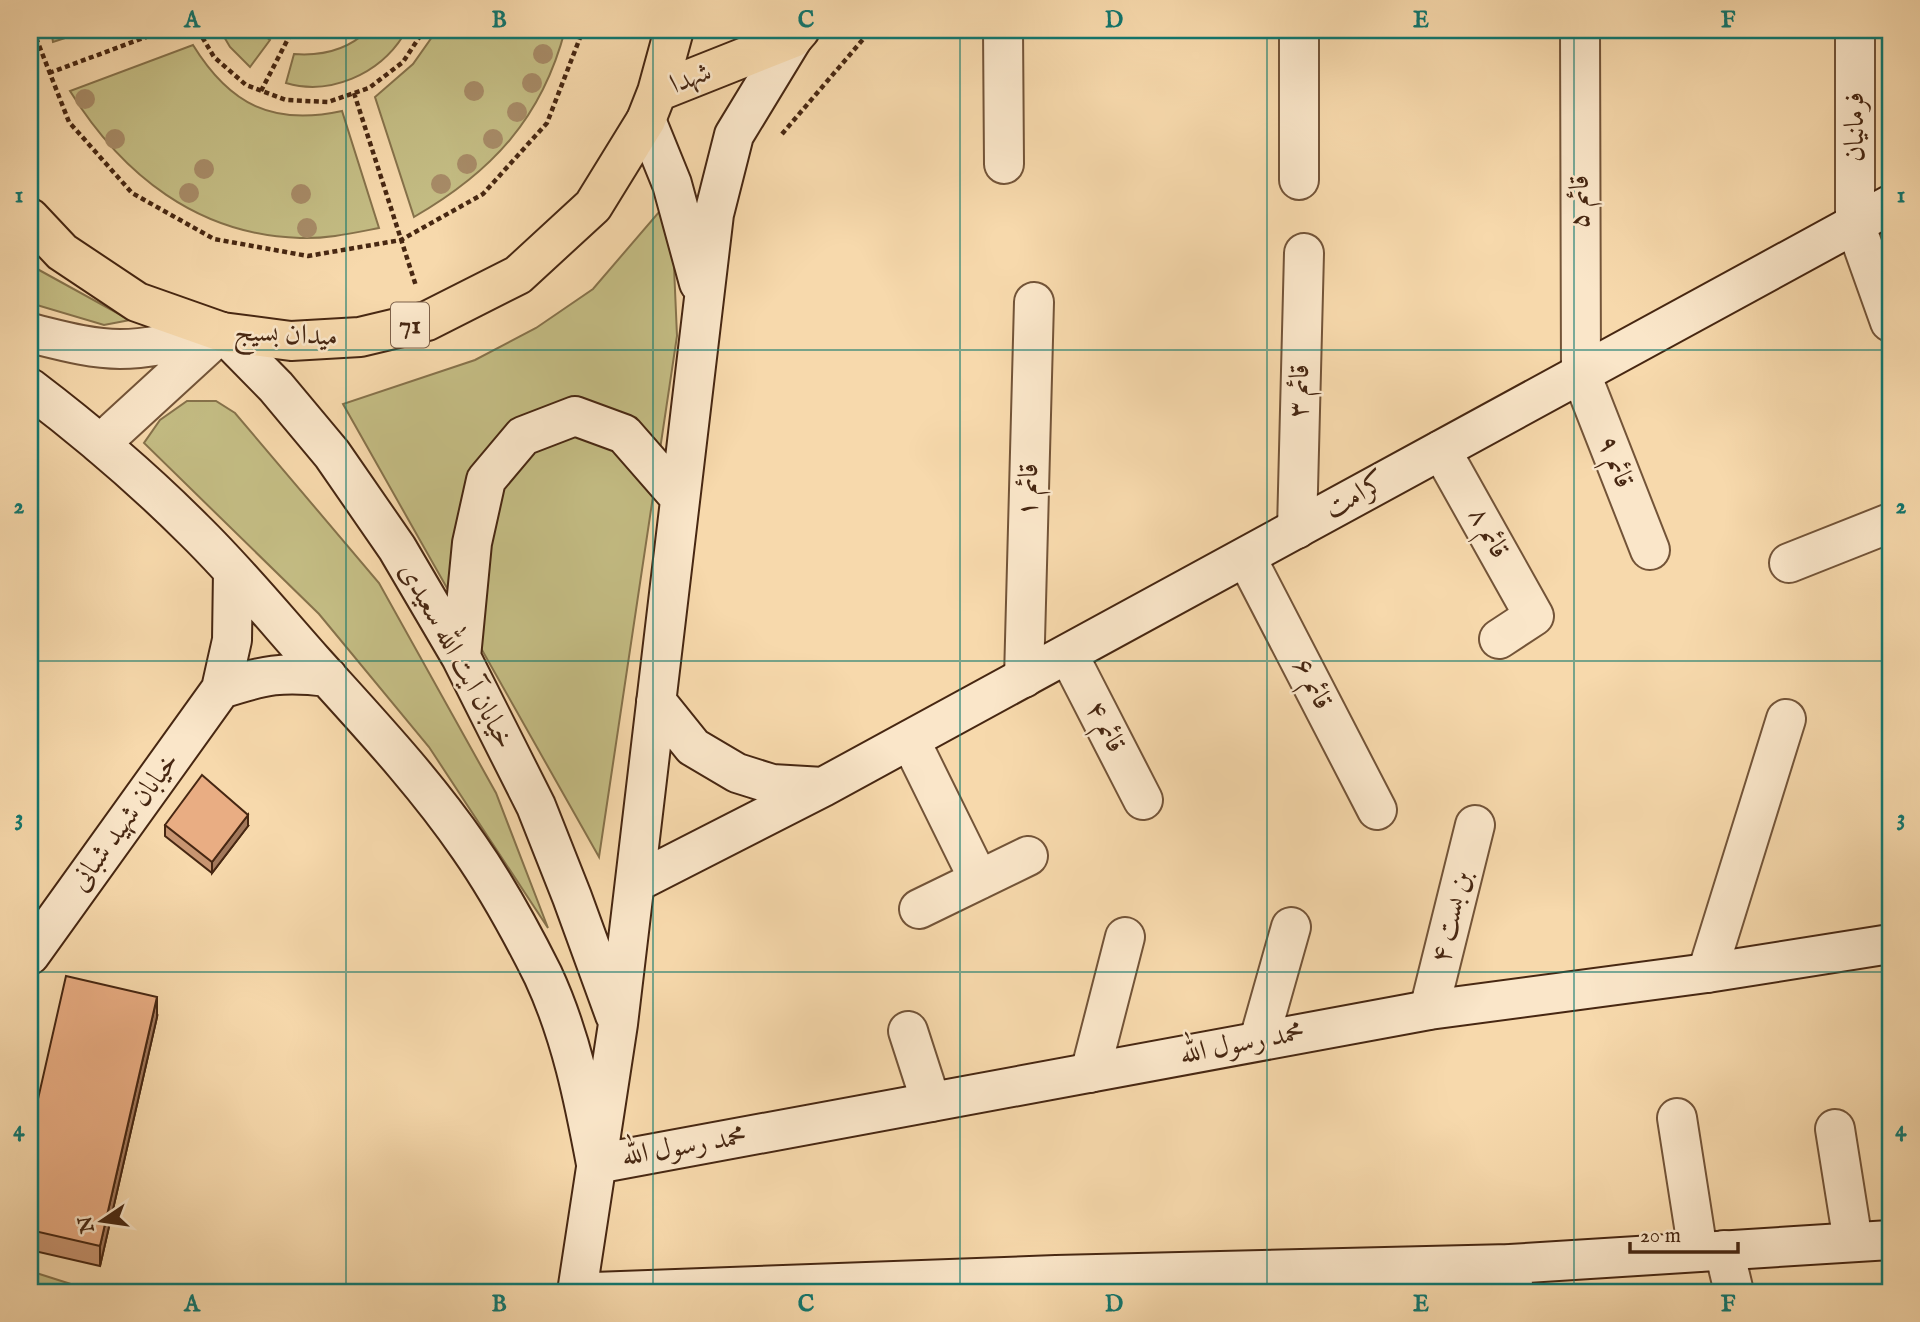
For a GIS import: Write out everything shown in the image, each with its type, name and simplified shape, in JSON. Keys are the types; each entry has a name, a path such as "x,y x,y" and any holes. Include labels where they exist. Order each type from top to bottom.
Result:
{"highway":[{"name":"میدان بسیج","path":"30,218 46,243 137,302 222,332 291,341 360,337 427,321 517,275 593,206 652,106 674,30"},
{"name":"شهدا","path":"652,106 797,34"}],"street":[{"path":"1003,30 1004,164"},
{"path":"1299,30 1300,180"},
{"name":"قائم ۵","path":"1580,30 1581,374"},
{"name":"فرمانیان","path":"1855,30 1855,224 1890,322"},
{"name":"خیابان آیت الله سعیدی","path":"577,1292 618,1024 714,214 734,135 797,34"},
{"name":"خیابان آیت الله سعیدی","path":"652,106 703,298"},
{"name":"کرامت","path":"635,883 822,788 1890,205"},
{"name":"قائم ۳","path":"1297,529 1304,253"},
{"name":"قائم ۱","path":"1024,678 1034,302"},
{"name":"خیابان آیت الله سعیدی","path":"222,332 276,387 332,454 397,548 461,657 536,806 618,1024"},
{"path":"30,333 72,343 120,349 171,343 222,332"},
{"path":"100,444 222,332"},
{"name":"قائم ۹","path":"1581,374 1650,550"},
{"path":"30,388 100,444 194,530 328,677 420,784 469,847 512,917 544,978 566,1036 584,1100 597,1164"},
{"path":"461,657 472,543 486,480 523,436 575,416 624,434 680,498"},
{"name":"قائم ۸","path":"1441,450 1534,616 1499,639"},
{"path":"1789,563 1890,523"},
{"name":"قائم ۶","path":"1246,557 1377,810"},
{"path":"221,689 232,640 233,571"},
{"name":"قائم ۴","path":"1068,654 1143,800"},
{"path":"221,689 262,675 299,673 328,677"},
{"name":"خیابان شهید شبانی","path":"34,941 221,689"},
{"path":"656,701 693,747 737,772 772,784 822,788"},
{"path":"1707,973 1786,719"},
{"path":"910,740 979,880"},
{"name":"بن بست ۴","path":"1429,1010 1475,825"},
{"path":"919,909 1028,856"},
{"path":"1259,1040 1291,927"},
{"path":"1090,1073 1125,937"},
{"name":"محمد رسول الله","path":"597,1164 1429,1010 1707,973 1890,944"},
{"path":"908,1031 931,1102"},
{"path":"1677,1118 1711,1251 1734,1292"},
{"path":"1835,1129 1853,1242"},
{"path":"594,1292 1512,1278 1711,1251 1890,1240"}],"path":[{"path":"33,30 69,122 132,193 214,239 308,256 401,240 483,194 547,123 583,30"},
{"path":"49,73 164,30"},
{"path":"198,30 214,57 246,85 286,100 328,102 369,88 404,62 424,30"},
{"path":"281,30 300,37 321,37 342,30"},
{"path":"775,143 870,30"},
{"path":"261,91 291,33"},
{"path":"354,93 427,321"}],"shaded area":[{"path":"51,30 90,30 53,42"},
{"path":"220,30 257,30 270,40 250,67 230,47"},
{"path":"368,30 394,30 403,36 381,61 352,79 319,86 286,83 294,54 334,50 352,42"},
{"path":"437,30 565,30 543,90 510,140 467,181 414,217 375,97 413,64"},
{"path":"193,45 222,83 255,106 274,113 295,115 342,111 379,228 330,237 300,238 263,234 228,226 196,212 166,195 139,174 114,149 70,91"},
{"path":"671,198 677,336 599,857 343,404 475,360 536,328 593,289"},
{"path":"30,265 130,320 104,325 30,303"},
{"path":"187,401 216,401 235,413 379,583 496,793 548,928 429,747 319,614 144,443 160,420"},
{"path":"30,1271 96,1292 30,1292"}],"building":[{"path":"202,775 248,815 212,862 165,825"},
{"path":"66,976 157,997 100,1246 30,1230 30,1134"}]}
